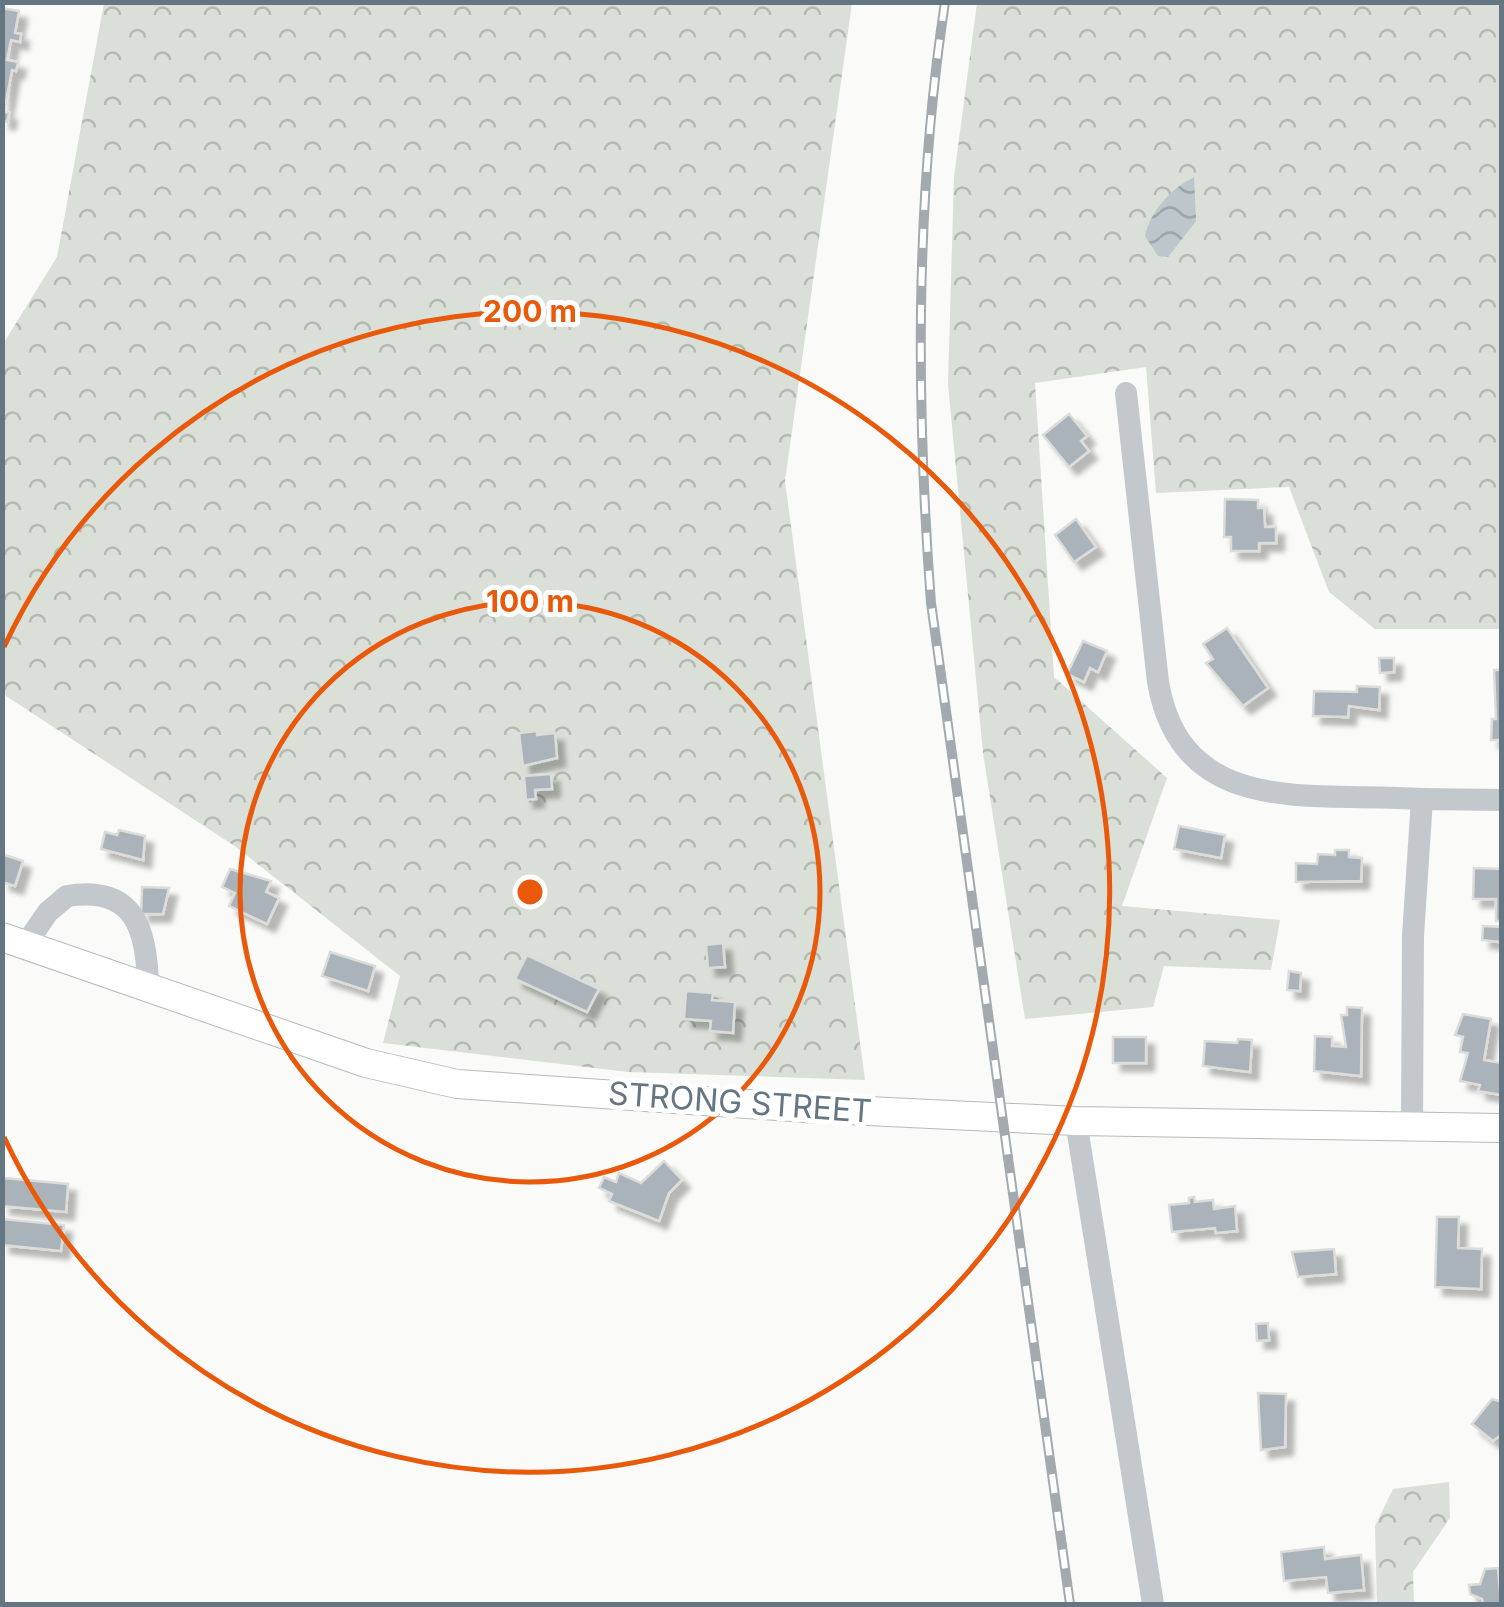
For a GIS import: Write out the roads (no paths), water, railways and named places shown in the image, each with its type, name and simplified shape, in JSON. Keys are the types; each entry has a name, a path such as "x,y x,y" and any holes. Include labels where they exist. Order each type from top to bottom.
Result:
{"main road":[{"name":"STRONG STREET","path":"14,941 366,1063 457,1084 806,1108 1076,1121 1502,1128"}],"street":[{"path":"1126,393 1158,682 1165,710 1186,749 1206,771 1246,786 1422,799 1502,800"},
{"path":"1412,1125 1413,936 1422,799"},
{"path":"14,941 67,896 106,897 123,905 140,926 146,942 148,986"},
{"path":"1076,1121 1153,1604"}],"water":[{"path":"1194,177 1196,221 1168,257 1158,256 1145,236 1152,218 1170,194"}],"railway":[{"path":"945,2 928,152 921,302 923,453 931,603 1070,1604"}]}
